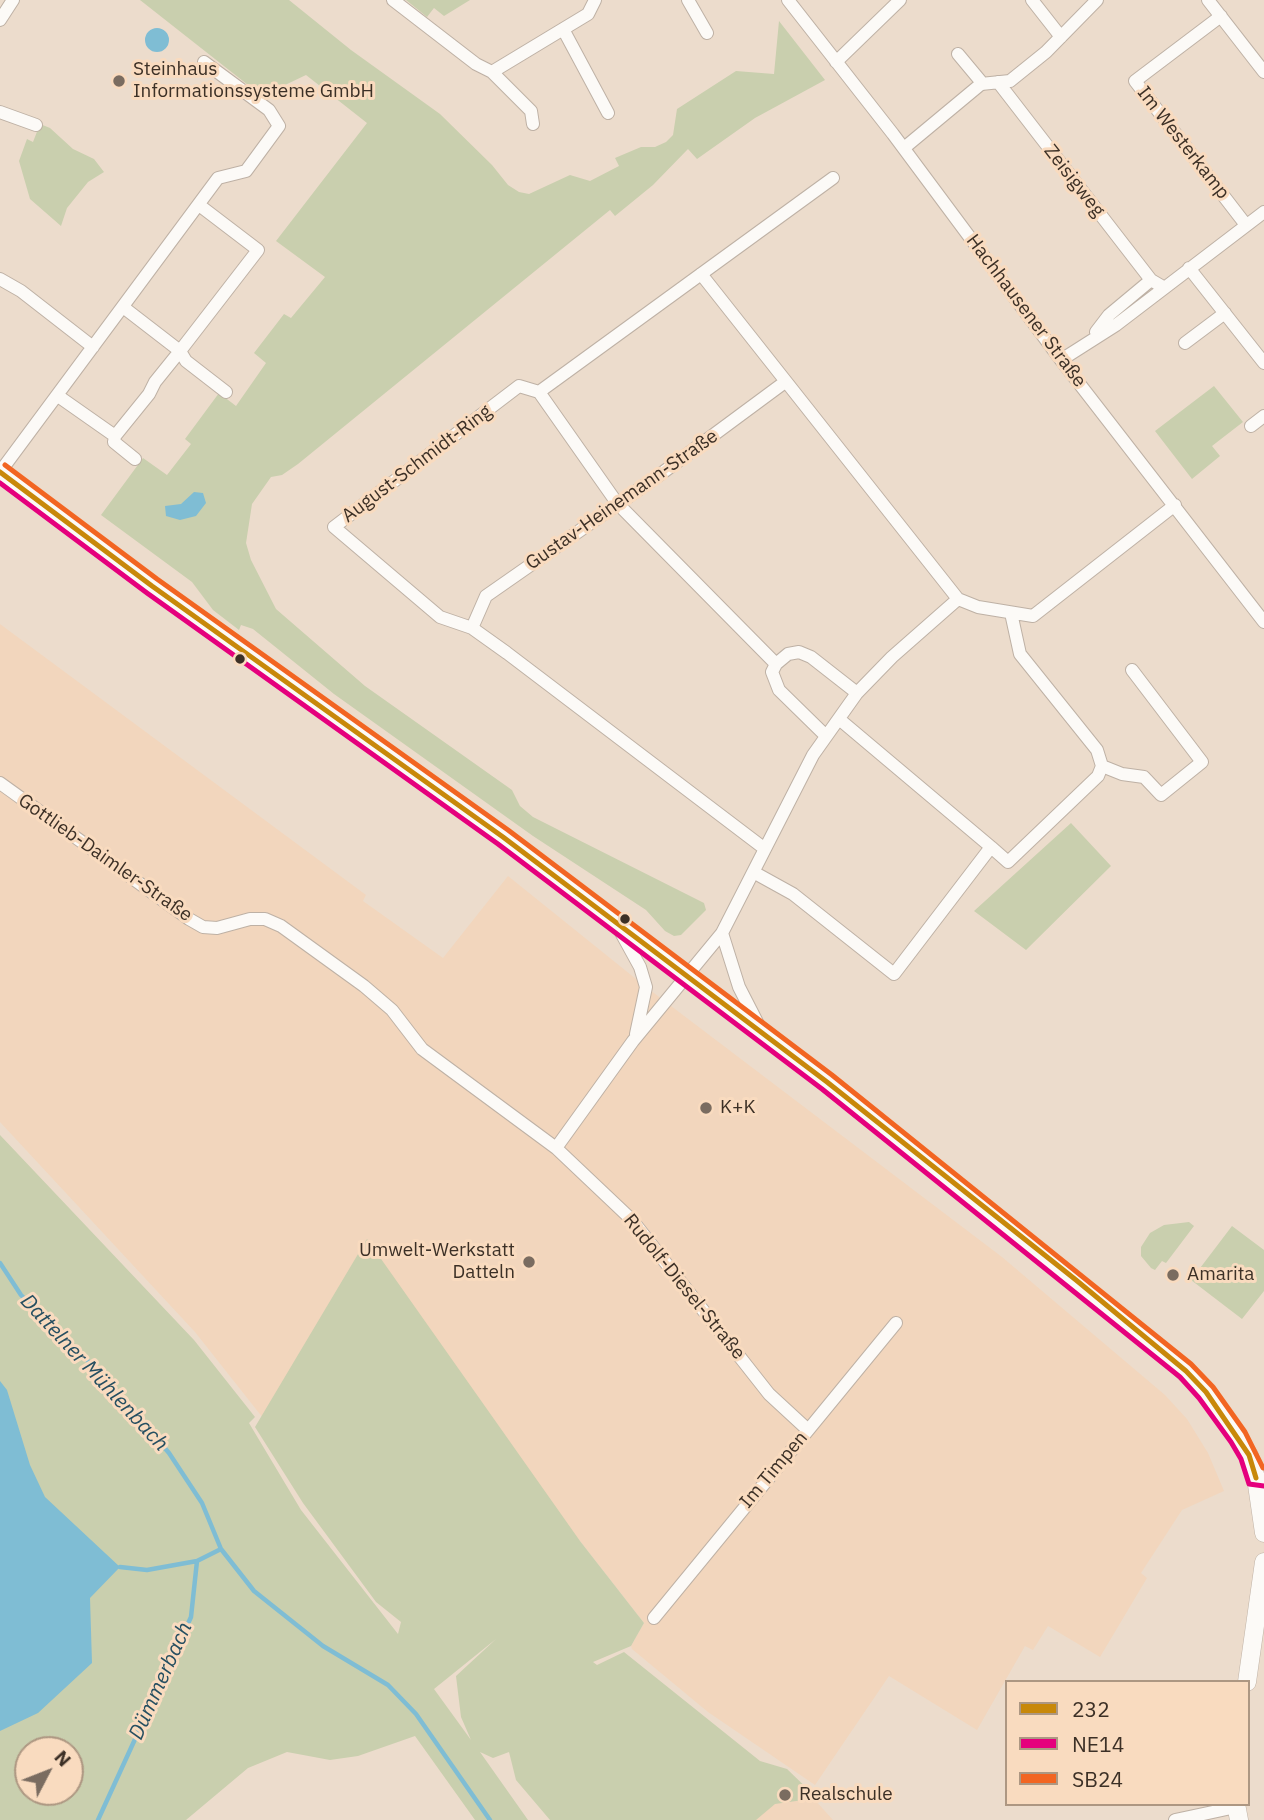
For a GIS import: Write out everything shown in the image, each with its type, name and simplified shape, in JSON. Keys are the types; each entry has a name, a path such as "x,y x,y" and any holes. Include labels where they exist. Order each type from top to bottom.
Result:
{"main road":[{"path":"0,472 152,586 503,837 761,1031 1186,1371 1206,1392 1249,1455 1256,1478 1264,1532"},
{"path":"1247,1680 1264,1562"}],"street":[{"path":"0,20 13,0"},
{"path":"393,0 476,64 492,72 531,111 533,124"},
{"path":"492,72 588,14 595,0"},
{"path":"688,0 707,33"},
{"name":"Hachhausener Straße","path":"788,0 904,148 1061,360 1264,622"},
{"path":"836,62 900,0"},
{"path":"1032,0 1061,37"},
{"path":"904,148 983,84 1010,81 1061,37 1097,0"},
{"path":"1208,0 1264,72"},
{"name":"Im Westerkamp","path":"1221,16 1135,80 1246,225"},
{"path":"563,29 608,113"},
{"path":"958,54 983,84"},
{"path":"0,472 218,178 246,171 279,126 269,110 204,62"},
{"name":"Zeisigweg","path":"998,82 1151,280"},
{"path":"0,112 36,125"},
{"path":"776,664 617,503 539,392 832,178"},
{"path":"135,459 114,442 115,436 258,250 199,205"},
{"path":"1061,360 1092,337 1116,325 1264,212"},
{"path":"1189,268 1264,363"},
{"path":"701,274 958,598 978,607 1033,616 1175,505"},
{"path":"0,279 21,291 93,347"},
{"path":"1092,337 1109,315 1151,280 1163,287"},
{"path":"123,307 180,351 186,361 226,392"},
{"path":"1185,343 1225,313"},
{"name":"Gustav-Heinemann-Straße","path":"472,628 486,596 785,382"},
{"name":"August-Schmidt-Ring","path":"539,392 519,386 334,527 440,617 472,628 765,849"},
{"path":"58,396 115,436"},
{"path":"1251,426 1264,416"},
{"path":"556,1148 633,1041 722,933 794,789 826,736 857,693 892,657 958,598"},
{"path":"839,719 1009,862 1098,776 1102,765 1097,750 1020,654 1012,612"},
{"path":"826,736 773,682 772,672 776,664 788,654 799,652 811,657 857,693"},
{"path":"1102,765 1122,774 1144,777 1161,795 1202,762 1132,670"},
{"name":"Gottlieb-Daimler-Straße","path":"0,783 189,919 203,927 217,928 258,919 281,926 364,986 391,1010"},
{"path":"754,873 793,894 894,974 991,847"},
{"path":"615,922 640,967 646,987 633,1041"},
{"path":"722,933 739,987 761,1031"},
{"name":"Rudolf-Diesel-Straße","path":"391,1010 422,1049 556,1148 632,1220 769,1394 808,1430"},
{"name":"Im Timpen","path":"654,1618 895,1323"},
{"path":"1175,1820 1237,1810"}],"shaded area":[{"path":"0,624 366,895 363,901 443,958 508,876 646,987 1002,1257 1165,1395 1187,1419 1208,1453 1224,1491 1182,1510 1141,1573 1147,1578 1100,1657 1048,1626 1033,1650 1025,1646 977,1730 889,1676 815,1785 708,1712 632,1649 631,1646 644,1623 580,1541 263,1418 195,1332 0,1122"},
{"name":"Realschule","path":"787,1769 833,1820 731,1820"}],"green space":[{"path":"140,0 289,0 351,50 440,114 492,165 508,185 519,192 529,194 570,175 590,181 619,166 615,158 641,147 655,147 666,142 673,135 677,109 736,71 774,74 779,21 825,80 755,118 697,159 688,149 653,185 615,216 610,210 298,464 282,475 271,477 252,504 246,543 251,560 276,609 365,686 512,790 520,806 533,817 704,903 706,910 681,935 674,936 665,931 646,910 533,836 334,694 253,629 241,625 239,630 213,610 192,582 101,515 143,458 167,475 191,444 185,439 219,393 236,406 266,363 254,353 284,314 291,318 325,277 276,241 367,123 306,75 262,96"},
{"path":"406,0 470,0 444,16 434,8 427,17"},
{"path":"40,124 50,128 73,149 94,159 104,172 88,182 67,208 61,226 30,199 19,161 27,139 33,142"},
{"path":"1214,386 1243,422 1212,446 1220,456 1192,479 1155,431"},
{"path":"1071,823 1111,866 1026,950 974,911"},
{"path":"0,1135 194,1340 255,1417 249,1423 301,1510 398,1634 401,1622 376,1602 303,1503 255,1427 367,1239 580,1541 644,1623 631,1646 593,1662 597,1665 624,1652 760,1761 787,1769 817,1798 775,1804 756,1820 550,1820 516,1780 509,1752 493,1758 480,1752 528,1820 475,1820 415,1736 358,1756 330,1760 287,1752 248,1768 186,1820 0,1820","holes":["496,1639 456,1676 461,1717 471,1740 434,1689"]},
{"path":"1189,1222 1194,1226 1166,1263 1162,1261 1155,1270 1151,1268 1141,1256 1141,1247 1150,1233 1164,1225"},
{"path":"1232,1226 1264,1250 1264,1291 1242,1319 1191,1280"}],"water":[{"path":"157,28 165,32 169,40 165,48 157,52 149,48 145,40 149,32"},
{"path":"194,492 203,493 206,503 196,516 180,520 166,516 165,506 181,504"},
{"path":"0,1381 7,1390 30,1465 45,1497 120,1567 90,1598 92,1663 38,1713 0,1731"}],"waterway":[{"name":"Dattelner Mühlenbach","path":"0,1263 21,1295 100,1373 169,1453 202,1503 221,1549 254,1591 323,1646 388,1685 416,1714 490,1820"},
{"name":"Dümmerbach","path":"98,1820 191,1617 197,1561 221,1549"},
{"path":"120,1567 147,1570 197,1561"}],"transit line":[{"name":"SB24","path":"5,465 157,579 508,830 832,1075 1191,1364 1213,1387 1245,1432 1263,1468"},
{"name":"232","path":"0,472 152,586 503,837 827,1082 1076,1280 1186,1371 1206,1392 1249,1455 1256,1478"},
{"name":"NE14","path":"0,483 147,593 498,844 822,1089 1180,1377 1231,1442 1241,1459 1249,1484 1264,1486"}],"place":[{"name":"Steinhaus Informationssysteme GmbH","path":"119,81"},
{"name":"K+K","path":"706,1108"},
{"name":"Umwelt-Werkstatt Datteln","path":"529,1262"},
{"name":"Amarita","path":"1173,1275"},
{"name":"Realschule","path":"785,1795"}]}
